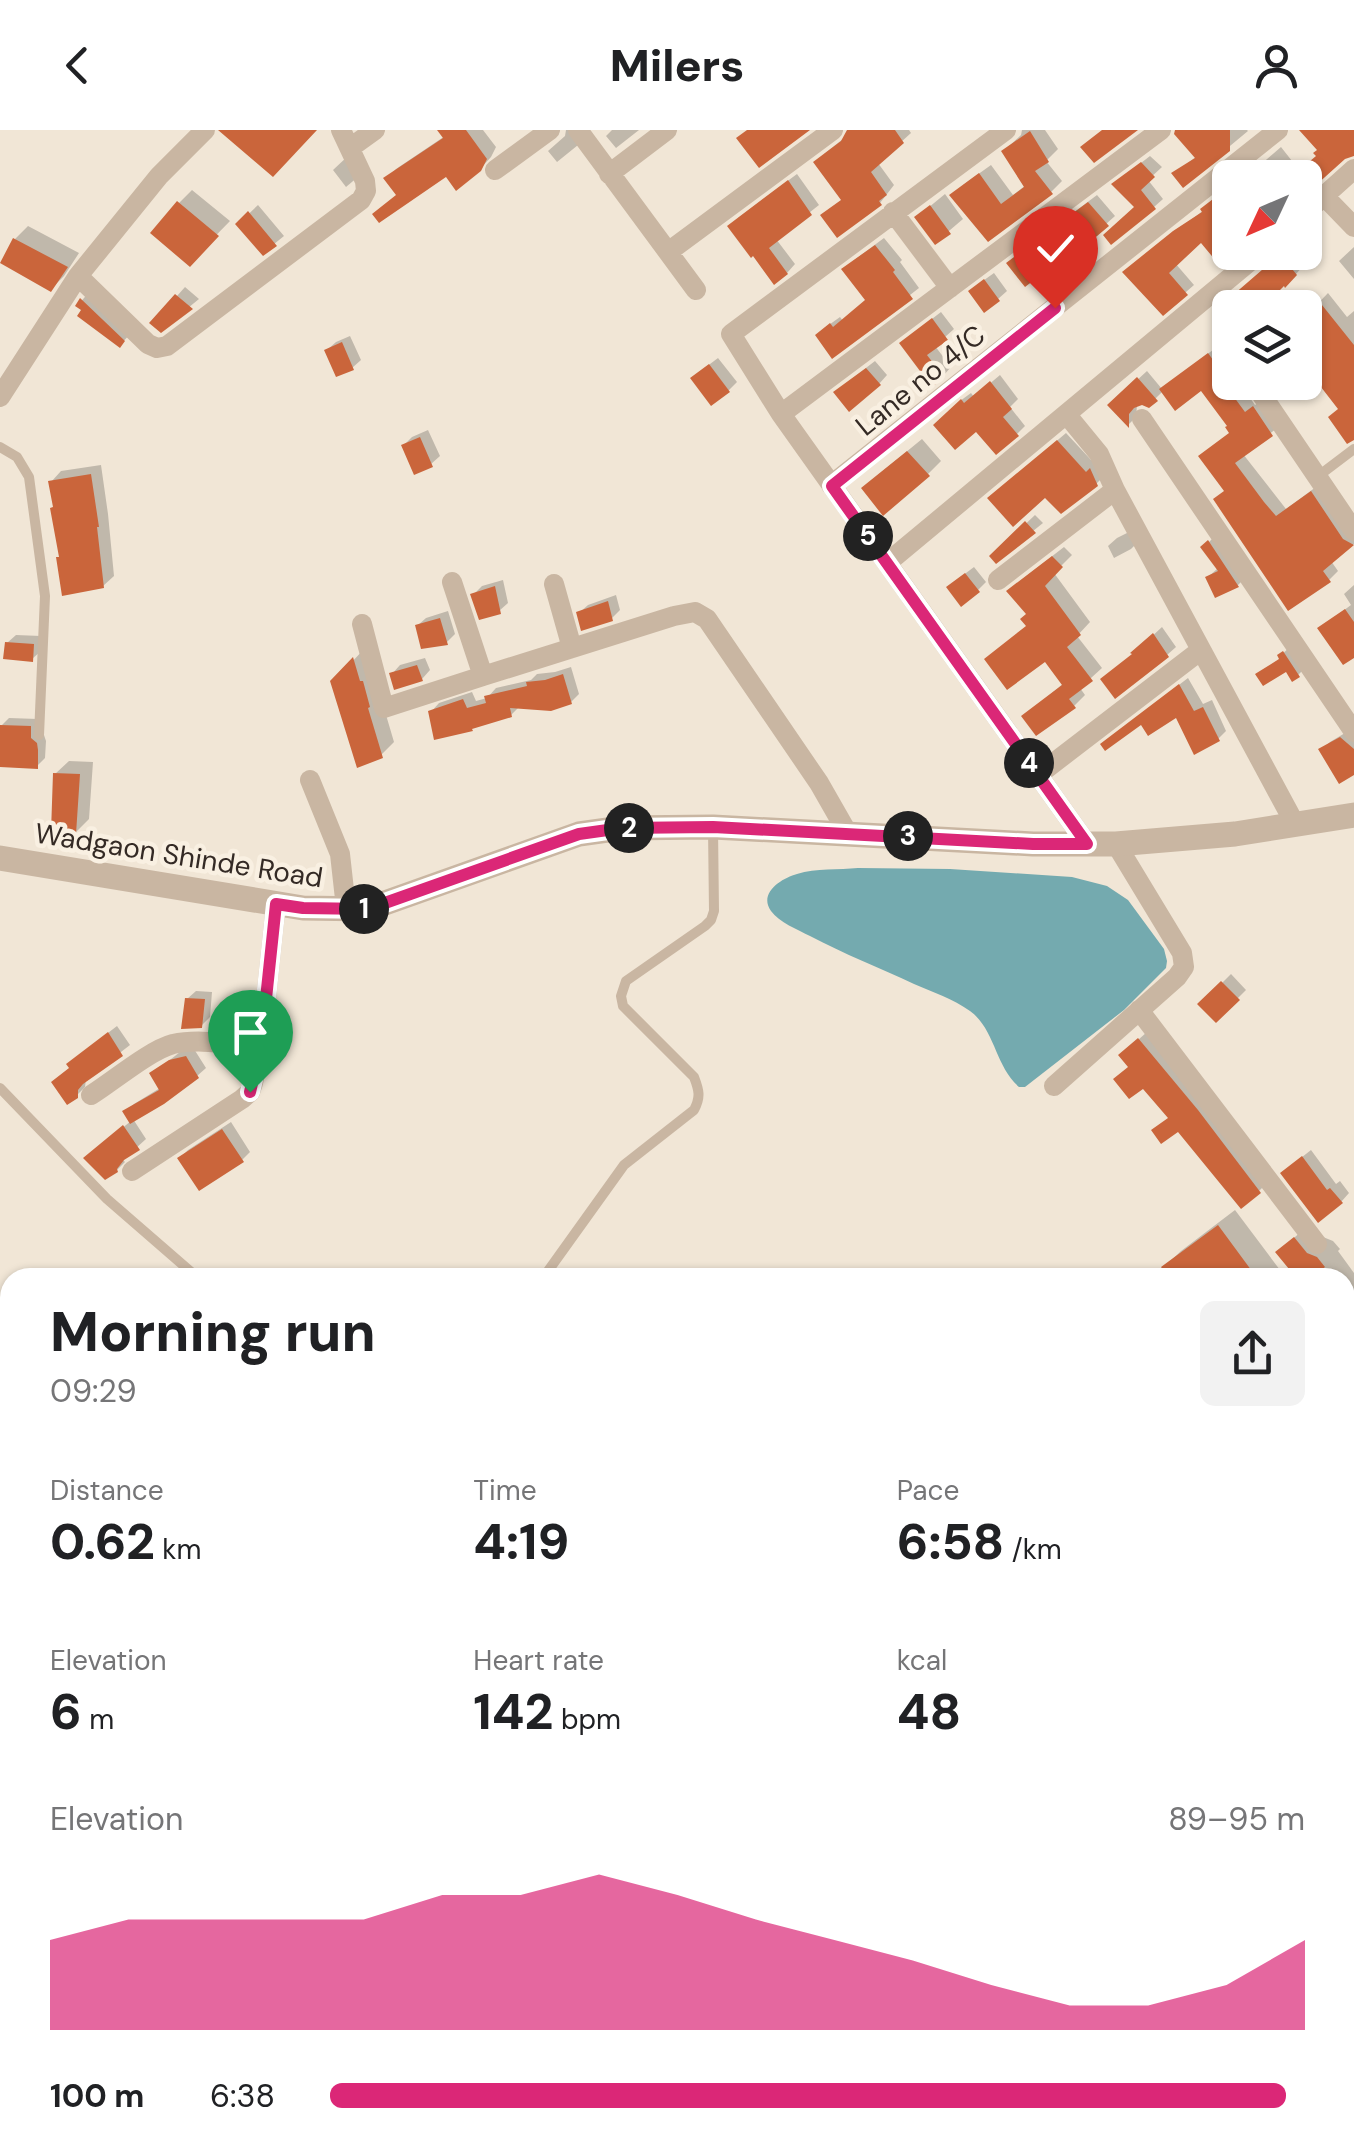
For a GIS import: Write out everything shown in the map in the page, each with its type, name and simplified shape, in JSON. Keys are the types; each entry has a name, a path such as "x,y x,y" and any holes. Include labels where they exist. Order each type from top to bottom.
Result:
{"street":[{"path":"78,276 148,344 166,346 361,200 366,191 364,181 345,139 375,130"},
{"path":"495,170 550,130"},
{"path":"578,130 696,290"},
{"path":"609,174 667,130"},
{"path":"668,252 834,130"},
{"path":"1006,130 731,334 780,414 1087,844"},
{"path":"780,414 1161,130"},
{"name":"Lane no 4/C","path":"832,486 1278,130"},
{"path":"0,397 78,276 196,133"},
{"path":"1354,169 1324,196 1354,227"},
{"path":"894,212 950,288"},
{"path":"887,564 1240,270"},
{"path":"1265,400 1354,531"},
{"path":"1068,414 1100,454 1115,490 1295,824"},
{"path":"1142,419 1354,732"},
{"path":"998,580 1115,490"},
{"path":"452,582 483,676"},
{"path":"554,584 572,648"},
{"path":"362,624 384,708 694,612 707,619 819,783 847,832"},
{"path":"1038,775 1201,650"},
{"path":"310,780 340,854 346,908"},
{"name":"Wadgaon Shinde Road","path":"0,858 303,908 368,909 579,834 622,828 713,827 1033,844 1116,844 1236,834 1354,815"},
{"path":"1054,1086 1177,977 1184,966 1182,953 1116,844"},
{"path":"132,1170 250,1092 261,1046 276,904"},
{"path":"1139,1010 1318,1244"},
{"path":"92,1096 160,1049 174,1044 261,1046"}],"lane":[{"path":"0,448 17,458 30,477 45,596 39,735"},
{"path":"1318,477 1354,449"},
{"path":"550,1268 624,1165 694,1110 700,1100 694,1077 622,1006 620,996 626,981 711,920 713,827"},
{"path":"0,1088 108,1199 187,1268"}],"water":[{"path":"858,868 1072,877 1107,886 1128,900 1164,949 1166,968 1124,1010 1025,1087 1019,1087 1005,1069 985,1028 970,1011 794,928 771,911 767,898 770,892 791,876"}],"building":[{"path":"218,130 317,130 273,177"},
{"path":"437,130 466,130 487,159 481,171 456,191 446,177 379,223 372,214 396,195 383,178 443,138"},
{"path":"747,130 810,130 759,168 736,138"},
{"path":"847,130 895,130 904,143 871,172 887,195 879,201 882,205 837,238 820,215 841,200 813,162 841,141"},
{"path":"1102,130 1138,130 1094,163 1080,147"},
{"path":"1175,130 1230,130 1230,151 1212,160 1212,165 1183,188 1171,173 1195,158 1174,134"},
{"path":"1299,130 1354,130 1354,156 1322,180 1322,160 1311,160 1317,150"},
{"path":"1030,131 1049,162 1035,171 1053,194 988,242 949,195 979,173 1001,204 1024,187 1001,151"},
{"path":"1141,162 1155,177 1141,190 1156,209 1111,245 1103,235 1134,207 1111,184"},
{"path":"788,180 812,215 769,248 788,274 774,285 727,226"},
{"path":"1212,200 1212,256 1201,243 1169,273 1188,295 1163,316 1122,272 1202,212 1200,209"},
{"path":"177,201 219,236 190,267 150,233"},
{"path":"1088,202 1109,226 1072,257 1081,269 1064,282 1051,267 1025,287 1006,263"},
{"path":"930,205 951,234 935,245 914,217"},
{"path":"248,211 277,246 263,256 235,224"},
{"path":"13,238 68,267 51,292 0,263"},
{"path":"875,245 913,299 832,359 815,335 830,323 833,327 865,300 841,269"},
{"path":"1262,270 1293,270 1297,275 1280,290 1239,290"},
{"path":"984,279 1000,301 984,313 968,291"},
{"path":"175,294 193,309 161,333 149,323"},
{"path":"80,298 125,341 120,348 77,316 81,310 75,306"},
{"path":"1322,305 1354,345 1354,440 1347,444 1328,417 1338,409 1322,388"},
{"path":"932,318 948,340 927,355 944,377 932,387 899,343"},
{"path":"342,342 354,370 336,377 324,350"},
{"path":"1208,353 1212,358 1212,400 1236,400 1245,412 1253,406 1273,436 1235,463 1264,502 1276,516 1311,491 1343,539 1354,545 1323,571 1331,582 1288,611 1213,499 1224,491 1198,456 1229,433 1227,426 1201,391 1175,411 1159,389"},
{"path":"709,364 730,392 711,406 690,378"},
{"path":"866,368 881,385 849,412 833,392"},
{"path":"1137,377 1158,401 1149,408 1134,408 1129,414 1129,428 1107,405"},
{"path":"990,381 1012,409 1003,417 1019,436 996,455 976,432 955,450 933,425 961,399 964,403"},
{"path":"420,437 433,467 414,475 401,445"},
{"path":"1057,440 1086,472 1090,468 1098,486 1061,514 1045,498 1013,527 987,498"},
{"path":"907,451 930,476 883,516 861,488"},
{"path":"91,474 104,588 62,596 48,481"},
{"path":"1025,521 1036,533 996,564 989,556"},
{"path":"1208,540 1239,587 1215,598 1205,577 1218,571 1200,547"},
{"path":"1052,556 1063,567 1045,586 1081,635 1067,647 1093,681 1069,699 1076,708 1036,736 1021,716 1062,685 1045,662 1007,690 984,659 1026,626 1020,619 1026,614 1006,591"},
{"path":"965,573 980,592 961,607 946,587"},
{"path":"495,586 501,614 479,620 470,594"},
{"path":"608,601 613,621 581,631 576,612"},
{"path":"1345,609 1354,622 1354,658 1343,665 1317,628"},
{"path":"440,618 448,645 421,649 415,625"},
{"path":"1153,633 1169,657 1115,699 1100,679"},
{"path":"5,642 34,644 33,662 3,659"},
{"path":"1283,651 1300,677 1292,682 1286,672 1263,686 1255,674 1279,659 1277,655"},
{"path":"353,657 383,758 357,768 330,681"},
{"path":"417,665 423,681 394,690 389,673"},
{"path":"563,674 572,704 551,711 510,708 512,717 434,740 428,711 463,699 467,708 486,703 484,696"},
{"path":"1179,684 1194,711 1203,707 1220,741 1194,755 1176,718 1148,736 1141,725 1105,751 1100,744"},
{"path":"0,725 31,726 31,738 37,743 38,769 0,767"},
{"path":"1340,737 1354,749 1354,775 1339,784 1318,749"},
{"path":"53,773 80,774 76,834 51,832"},
{"path":"1221,981 1240,1000 1216,1023 1197,1004"},
{"path":"185,998 205,999 202,1028 181,1029"},
{"path":"108,1032 123,1056 83,1084 78,1098 67,1105 51,1082 69,1068 66,1064"},
{"path":"1138,1038 1261,1193 1241,1209 1178,1132 1161,1144 1151,1130 1168,1118 1143,1089 1129,1099 1113,1079 1128,1067 1118,1055"},
{"path":"186,1056 199,1078 130,1124 122,1111 159,1090 149,1073 169,1060"},
{"path":"123,1125 140,1150 105,1180 83,1158"},
{"path":"222,1129 244,1162 199,1191 177,1158"},
{"path":"1302,1156 1327,1190 1330,1188 1343,1203 1318,1223 1280,1173"},
{"path":"1218,1225 1250,1268 1162,1268"},
{"path":"1294,1237 1325,1267 1288,1268 1275,1252"}],"route":[{"path":"250,1092 261,1046 276,904 368,909 579,834 622,828 713,827 1087,844 832,486 1055,308"}]}
